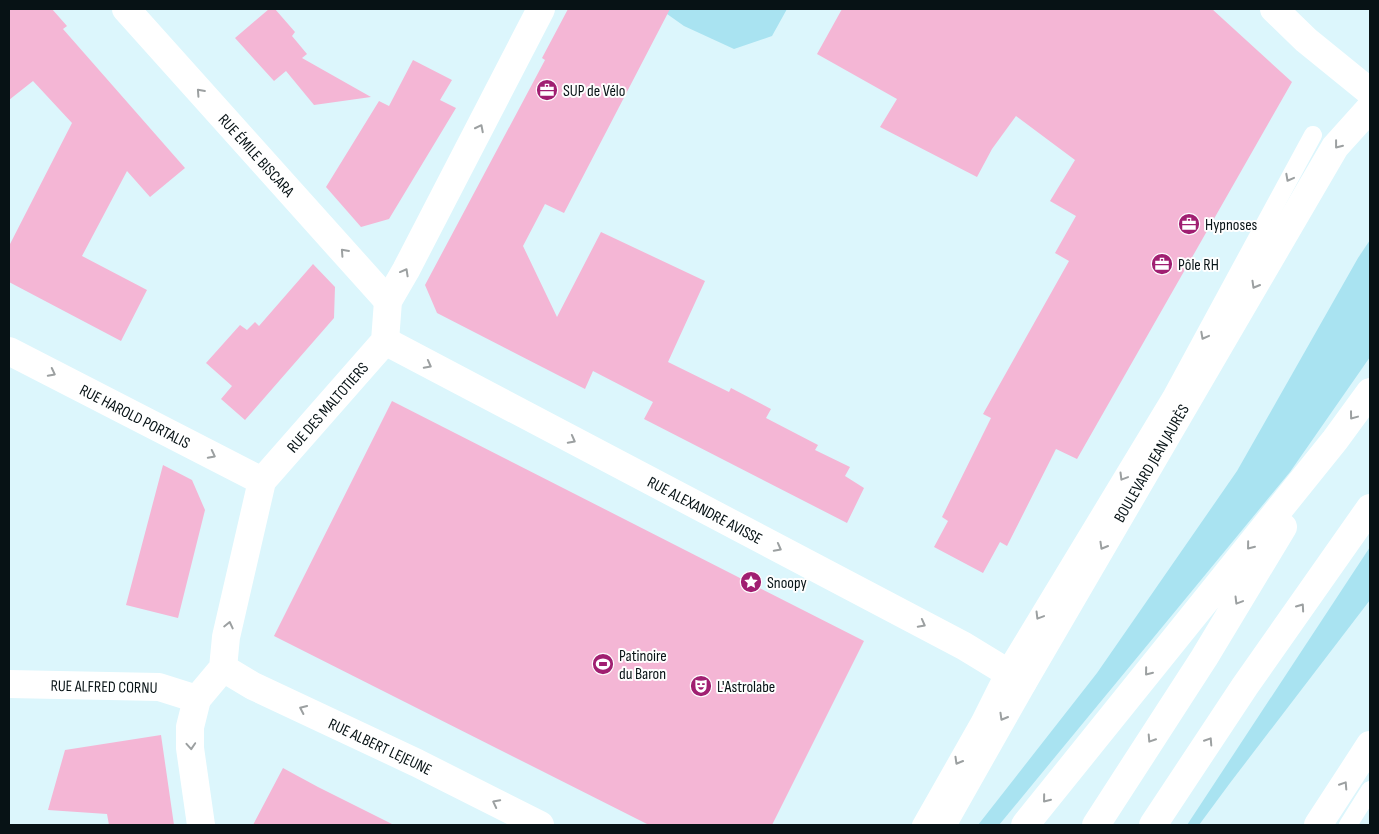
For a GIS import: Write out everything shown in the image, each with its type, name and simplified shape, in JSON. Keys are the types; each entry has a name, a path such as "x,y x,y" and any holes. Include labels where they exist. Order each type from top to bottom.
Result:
{"street":[{"name":"RUE ÉMILE BISCARA","path":"126,9 388,301"},
{"path":"385,341 388,301 406,270 541,9"},
{"path":"1274,9 1306,40 1370,92"},
{"name":"BOULEVARD JEAN JAURÈS","path":"942,825 1014,676 1336,147 1370,108"},
{"name":"RUE ALEXANDRE AVISSE","path":"385,341 964,646 1014,676"},
{"name":"RUE DES MALTOTIERS","path":"223,668 226,637 262,481 385,341"},
{"name":"RUE HAROLD PORTALIS","path":"9,351 262,481"},
{"path":"1024,825 1335,440 1370,392"},
{"path":"1096,825 1204,658 1335,440"},
{"path":"1153,825 1245,686 1370,508"},
{"path":"201,825 190,748 190,727 197,699 223,668"},
{"name":"RUE ALBERT LEJEUNE","path":"223,668 253,686 417,763 540,825"},
{"name":"RUE ALFRED CORNU","path":"9,684 159,687 197,699"},
{"path":"1318,825 1370,745"}],"lane":[{"path":"921,825 980,721 1014,676 1171,397 1312,135"},
{"path":"1348,825 1370,790"}],"shaded area":[{"path":"660,9 787,9 772,36 734,49 684,26"},
{"path":"1370,240 1370,357 1290,472 999,825 978,825 1097,673 1237,471"},
{"path":"1370,547 1370,600 1199,825 1187,825"}],"building":[{"path":"9,9 52,9 67,26 63,29 185,168 150,197 127,171 82,256 147,290 121,341 9,282 9,246 72,123 33,81 9,100"},
{"path":"269,9 275,9 295,32 292,36 307,54 302,58 371,97 314,105 286,71 274,81 235,38"},
{"path":"568,9 670,9 564,213 545,204 523,246 557,317 601,232 705,281 668,362 729,392 731,388 771,409 766,418 818,445 815,450 850,467 845,476 864,488 847,523 644,419 653,402 593,371 585,389 437,313 425,285 545,60 542,58"},
{"path":"842,9 1212,9 1292,82 1077,459 1056,449 1007,546 1000,542 983,573 934,547 948,521 942,517 991,418 983,414 1069,261 1055,253 1076,216 1050,201 1075,160 1016,116 992,149 977,177 880,127 897,99 817,54"},
{"path":"413,60 452,80 440,100 456,108 389,219 361,227 326,187 379,101 389,106"},
{"path":"313,264 335,287 334,318 245,420 221,399 232,386 206,363 240,325 247,330 255,322 259,326"},
{"path":"392,401 864,641 772,825 649,825 274,636"},
{"path":"163,465 192,480 205,510 178,618 126,605"},
{"path":"161,735 174,825 109,825 107,814 48,810 65,750"},
{"path":"283,768 318,787 394,825 253,825"}],"place":[{"name":"SUP de Vélo","path":"547,90"},
{"name":"Hypnoses","path":"1189,224"},
{"name":"Pôle RH","path":"1162,264"},
{"name":"Snoopy","path":"751,582"},
{"name":"Patinoire du Baron","path":"603,664"},
{"name":"L'Astrolabe","path":"701,686"}]}
